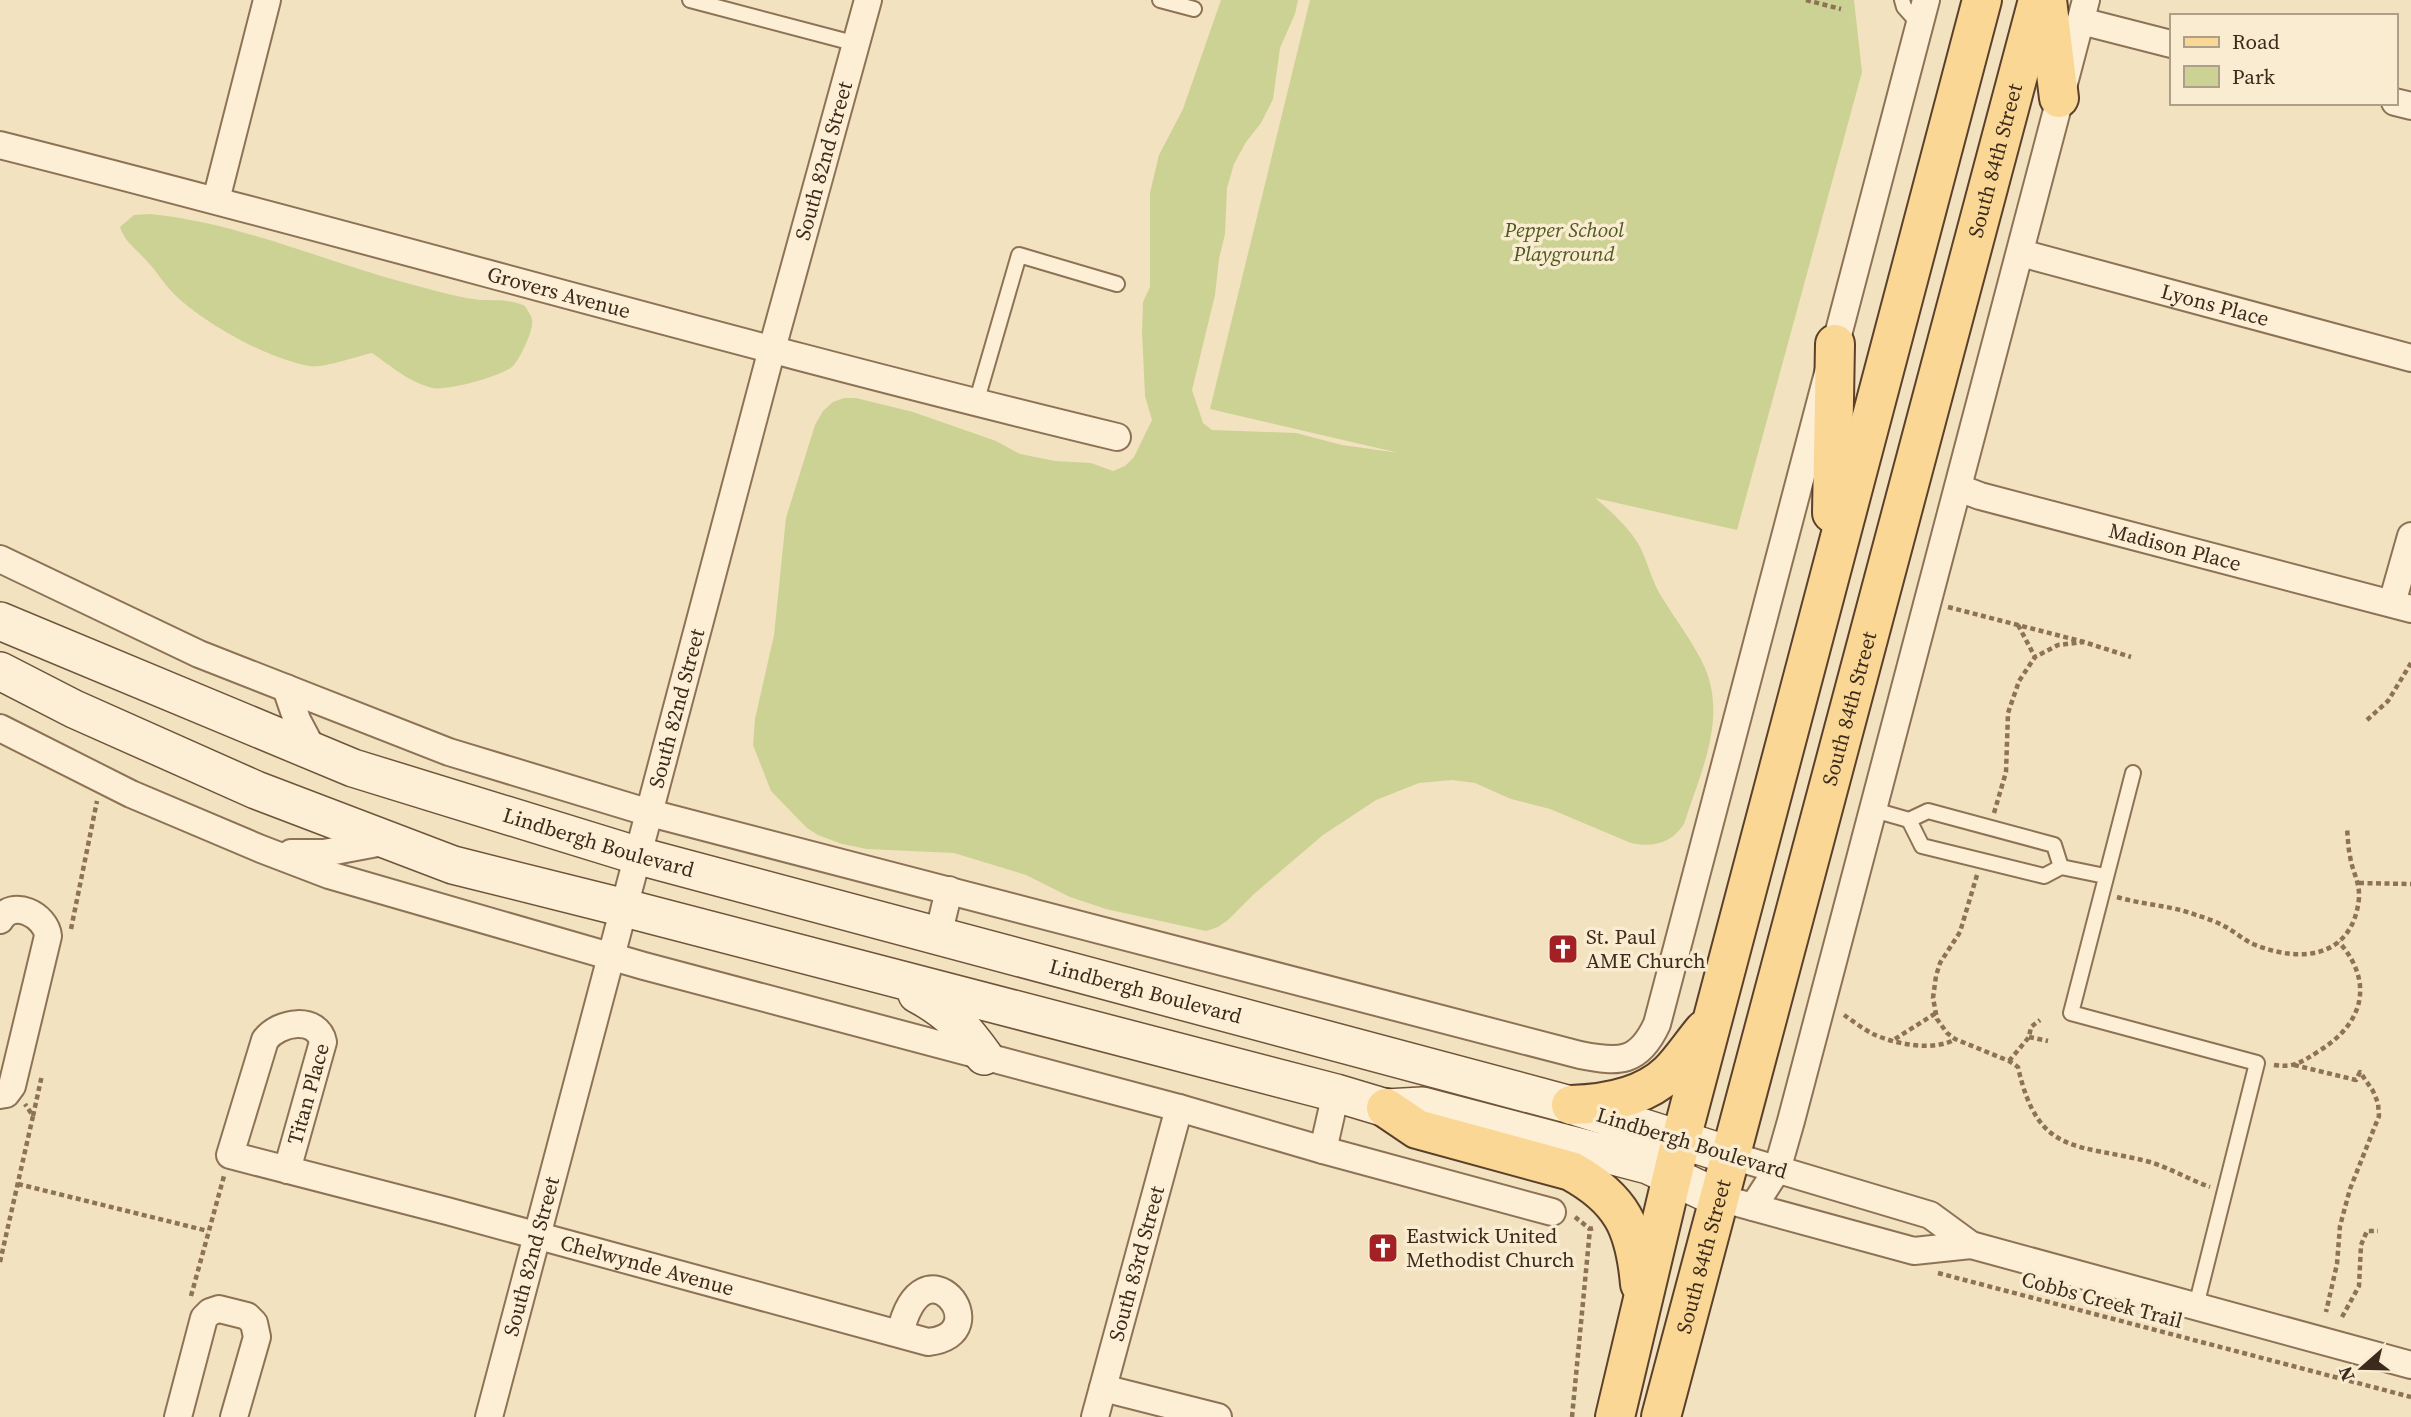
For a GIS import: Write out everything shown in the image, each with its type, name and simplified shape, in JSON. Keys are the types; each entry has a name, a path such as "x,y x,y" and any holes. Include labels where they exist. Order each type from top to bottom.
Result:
{"main road":[{"path":"1615,1417 1681,1139 1982,0"},
{"name":"South 84th Street","path":"1661,1417 1736,1202 1729,1155 2038,0"},
{"path":"2047,0 2059,98"},
{"path":"1830,578 1835,344"},
{"name":"Lindbergh Boulevard","path":"0,621 353,768 639,856 1571,1105 1729,1155"},
{"name":"Lindbergh Boulevard","path":"0,671 74,709 256,790 453,865 1386,1108 1422,1106 1648,1165 1736,1202"},
{"path":"879,974 941,1006 961,1025 984,1056"},
{"path":"1571,1105 1594,1104 1631,1096 1658,1082 1677,1064 1714,1017"},
{"path":"1386,1108 1417,1129 1571,1171 1604,1192 1621,1214 1634,1242 1641,1306"}],"street":[{"path":"216,200 267,0"},
{"name":"South 82nd Street","path":"489,1417 772,349 868,0"},
{"path":"2084,10 2170,44"},
{"name":"South 84th Street","path":"1736,1202 1777,1170 2084,10"},
{"path":"1835,344 1923,12"},
{"name":"Grovers Avenue","path":"0,145 1117,438"},
{"name":"Lyons Place","path":"2021,253 2411,358"},
{"name":"Lindbergh Boulevard","path":"0,559 199,654 449,752 650,813 1580,1055 1607,1060 1625,1058 1638,1053 1648,1042 1657,1024 1835,344"},
{"name":"Madison Place","path":"1959,488 2007,503 2401,606 2411,536"},
{"path":"286,688 314,752"},
{"path":"0,728 131,794 261,849 329,874 612,957 1179,1108 1552,1212"},
{"path":"261,849 297,854 324,853 389,841"},
{"path":"938,936 949,890"},
{"path":"0,920 3,915 12,911 36,915 43,921 48,936 6,1091"},
{"name":"Titan Place","path":"230,1155 265,1040 272,1031 288,1024 315,1028 321,1033 323,1042 287,1170"},
{"path":"1323,1150 1336,1093"},
{"name":"South 83rd Street","path":"1096,1417 1179,1108"},
{"name":"Chelwynde Avenue","path":"230,1155 900,1334"},
{"name":"Lindbergh Boulevard","path":"1729,1155 1930,1215 1971,1245 2411,1366"},
{"name":"Lindbergh Boulevard","path":"1736,1202 1914,1251 1971,1245"},
{"path":"178,1417 204,1318 219,1309 247,1316 254,1323 257,1337 234,1417"},
{"path":"1104,1388 1218,1417"}],"lane":[{"path":"690,0 857,44"},
{"path":"1160,0 1194,9"},
{"path":"1902,0 1904,7 1923,12"},
{"path":"976,403 1018,255 1117,284"},
{"path":"2133,773 2071,1013 2258,1063 2196,1306"},
{"path":"1874,810 1909,820 1928,811 2054,845 2061,867"},
{"path":"1909,820 1922,846 2044,876 2061,867 2105,876"}],"path":[{"path":"1806,0 1841,9"},
{"path":"1947,607 2084,642 2131,657"},
{"path":"2018,625 2035,657"},
{"path":"1998,799 2006,772 2008,713 2019,681 2035,657 2057,645 2084,642"},
{"path":"2367,720 2388,701 2411,663"},
{"path":"2135,903 2174,908 2197,915 2225,927 2253,944 2290,955 2312,955 2339,942 2354,921 2359,883 2350,858 2347,829"},
{"path":"2359,883 2411,884"},
{"path":"1973,889 1960,932 1940,963 1933,998 1937,1019 1947,1033 2018,1067 2023,1092 2031,1109 2045,1128 2065,1142 2082,1149 2152,1163 2194,1182"},
{"path":"2258,1063 2288,1068 2322,1050 2342,1034 2357,1015 2360,999 2358,982 2350,955 2339,942"},
{"path":"1840,1013 1873,1034 1922,1047 1946,1045 1955,1039"},
{"path":"1894,1040 1936,1013"},
{"path":"2009,1061 2029,1038 2031,1027 2040,1020"},
{"path":"2029,1038 2048,1041"},
{"path":"2294,1065 2356,1080 2360,1072 2366,1077 2378,1103 2379,1116 2350,1189 2340,1226 2337,1264 2326,1312"},
{"path":"0,1262 33,1116 6,1091"},
{"path":"190,1297 230,1155"},
{"path":"18,1184 208,1231"},
{"path":"1572,1417 1590,1229 1601,1225"},
{"path":"2342,1317 2359,1286 2361,1245 2367,1231 2378,1231"},
{"name":"Cobbs Creek Trail","path":"1931,1271 2411,1397"}],"green space":[{"name":"Pepper School Playground","path":"1221,0 1298,0 1295,14 1280,48 1273,99 1234,164 1227,188 1225,234 1215,295 1192,390 1203,423 1212,430 1296,433 1342,445 1399,453 1210,409 1310,0 1854,0 1862,72 1737,530 1595,498 1619,520 1639,545 1659,593 1701,659 1711,688 1713,707 1709,747 1684,824 1668,840 1647,845 1631,843 1550,809 1511,799 1475,783 1452,780 1419,783 1376,800 1323,835 1228,920 1206,931 1106,909 1070,897 1026,875 954,853 867,849 842,844 807,828 771,791 753,745 755,719 774,635 786,518 815,425 823,411 833,402 856,398 913,412 996,441 1020,454 1055,461 1091,463 1113,471 1125,466 1134,457 1152,420 1145,396 1142,331 1143,302 1150,287 1150,193 1159,155 1183,109"},
{"path":"150,214 216,225 449,294 517,303 525,306 530,315 531,330 520,356 509,369 475,382 450,387 433,388 416,382 372,353 322,366 293,362 237,338 201,316 173,293 128,241 120,227 134,215"}],"place":[{"name":"St. Paul AME Church","path":"1563,949"},
{"name":"Eastwick United Methodist Church","path":"1383,1248"}]}
